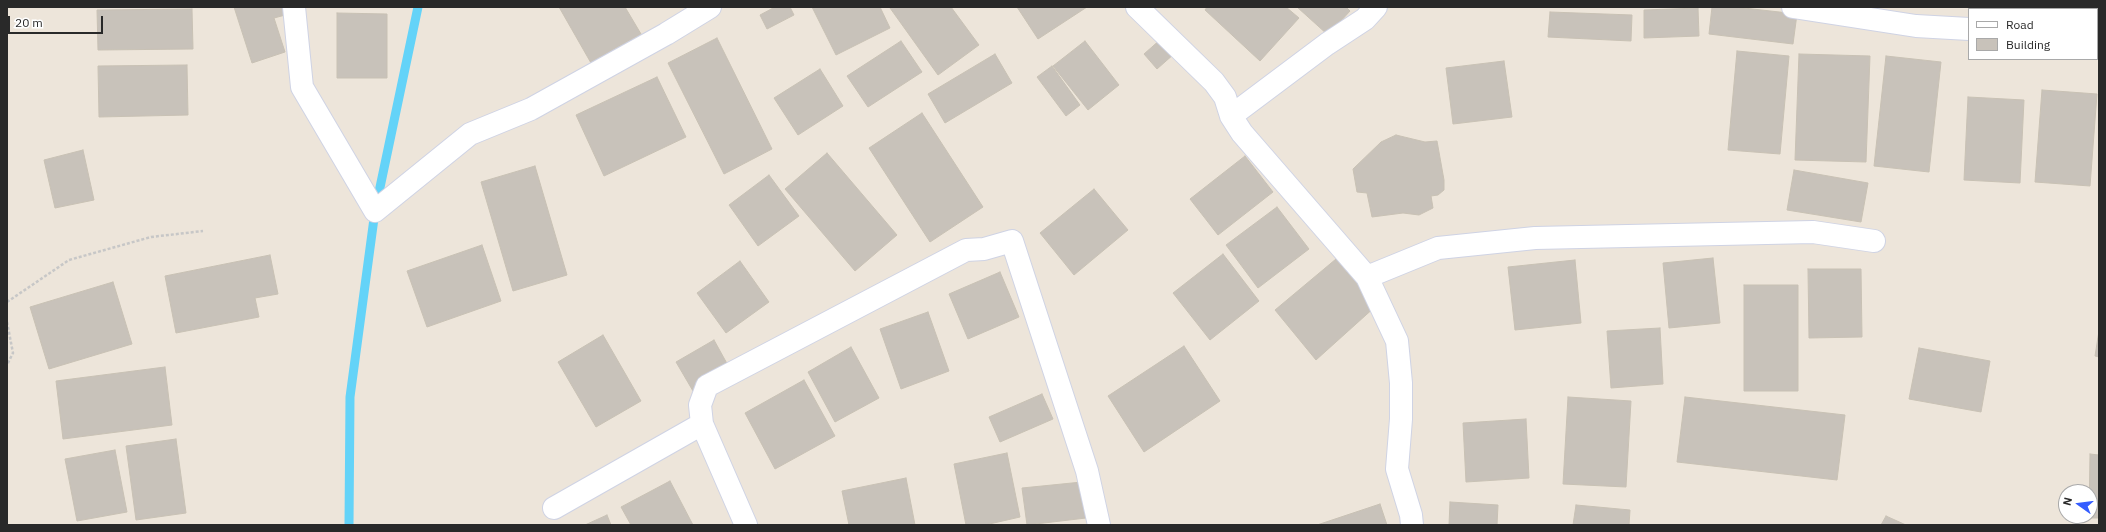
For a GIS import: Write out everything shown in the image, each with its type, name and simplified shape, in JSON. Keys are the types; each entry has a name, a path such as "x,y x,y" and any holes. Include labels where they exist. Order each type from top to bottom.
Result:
{"street":[{"path":"294,7 302,87 375,211 470,134 531,109 666,34 710,7"},
{"path":"1137,7 1214,82 1225,97 1231,116 1242,133 1367,277 1397,341 1402,397 1397,469 1411,515 1412,525"},
{"path":"1231,116 1327,44 1365,19 1376,7"},
{"path":"1793,7 1916,26 1968,29"},
{"path":"1367,277 1438,248 1535,238 1813,232 1874,241"},
{"path":"746,525 702,424 700,405 708,386 966,250 984,249 1012,241 1087,471 1099,525"},
{"path":"554,508 702,424"}],"path":[{"path":"7,302 69,260 151,237 203,231"},
{"path":"7,322 13,353 7,365"}],"building":[{"path":"234,7 287,7 289,14 274,18 285,52 252,63"},
{"path":"559,7 625,7 641,34 591,63"},
{"path":"775,7 790,7 794,15 767,29 760,15"},
{"path":"812,7 880,7 890,28 836,55"},
{"path":"951,7 979,45 938,75 890,8"},
{"path":"1017,7 1087,7 1038,39"},
{"path":"1207,7 1286,7 1299,18 1260,61 1205,10"},
{"path":"1297,7 1346,7 1350,11 1328,35"},
{"path":"1712,7 1735,7 1797,14 1793,44 1709,34"},
{"path":"1698,8 1699,36 1644,38 1644,10"},
{"path":"192,9 193,49 98,50 97,10"},
{"path":"1550,12 1632,15 1631,41 1548,37"},
{"path":"337,13 387,14 387,78 337,78"},
{"path":"717,38 772,149 724,174 668,63"},
{"path":"1161,39 1174,54 1157,69 1144,54"},
{"path":"901,41 922,72 868,107 847,76"},
{"path":"1085,41 1119,85 1088,110 1053,66"},
{"path":"1737,51 1789,56 1780,154 1728,150"},
{"path":"995,54 1012,83 945,123 928,94"},
{"path":"1799,54 1870,56 1866,162 1795,160"},
{"path":"1886,56 1941,62 1929,172 1874,166"},
{"path":"1504,61 1512,117 1453,124 1446,68"},
{"path":"187,65 188,115 99,117 98,66"},
{"path":"1052,66 1080,105 1066,116 1037,77"},
{"path":"820,69 843,106 798,135 774,98"},
{"path":"657,77 686,137 604,176 576,115"},
{"path":"2042,90 2097,94 2090,186 2035,182"},
{"path":"1968,97 2024,100 2020,183 1964,180"},
{"path":"922,113 983,207 930,242 869,148"},
{"path":"1396,135 1425,142 1437,141 1444,180 1444,190 1438,195 1431,196 1433,208 1419,215 1403,213 1372,217 1367,193 1357,192 1353,169 1381,142"},
{"path":"83,150 94,200 55,208 44,160"},
{"path":"827,153 897,235 855,271 785,189"},
{"path":"1245,156 1273,192 1218,235 1190,199"},
{"path":"535,166 567,275 513,291 481,182"},
{"path":"1794,170 1868,183 1861,222 1787,210"},
{"path":"769,175 799,216 758,246 729,205"},
{"path":"1094,189 1128,230 1074,275 1040,233"},
{"path":"1277,207 1309,249 1258,288 1226,245"},
{"path":"482,245 501,301 427,327 407,271"},
{"path":"1223,254 1259,301 1210,340 1173,293"},
{"path":"270,255 278,294 255,298 259,317 176,333 165,276"},
{"path":"1713,258 1720,323 1669,328 1663,263"},
{"path":"1336,259 1376,306 1316,360 1275,310"},
{"path":"1575,260 1581,323 1515,330 1508,267"},
{"path":"740,261 769,302 726,333 697,293"},
{"path":"1808,269 1861,269 1862,337 1809,338"},
{"path":"1000,272 1019,317 968,339 949,294"},
{"path":"113,282 132,344 49,369 30,307"},
{"path":"1744,285 1798,285 1798,391 1744,391"},
{"path":"928,312 949,371 901,389 880,329"},
{"path":"1660,328 1663,384 1611,388 1607,331"},
{"path":"2099,331 2099,357 2095,356"},
{"path":"603,335 641,401 596,427 558,362"},
{"path":"714,340 730,369 693,391 676,362"},
{"path":"1184,346 1220,401 1144,452 1108,396"},
{"path":"851,347 879,398 835,422 808,372"},
{"path":"1919,348 1990,361 1981,412 1909,399"},
{"path":"165,367 172,425 63,439 56,381"},
{"path":"804,380 835,436 775,469 745,413"},
{"path":"1042,394 1053,419 1000,442 989,417"},
{"path":"1568,397 1631,401 1626,487 1563,484"},
{"path":"1685,397 1845,415 1837,480 1677,462"},
{"path":"1526,419 1529,478 1466,482 1463,423"},
{"path":"176,439 186,513 136,520 126,446"},
{"path":"115,450 127,512 77,521 65,459"},
{"path":"1007,453 1020,517 985,525 966,525 954,464"},
{"path":"2090,454 2099,455 2099,518 2098,484 2090,484"},
{"path":"906,478 915,525 849,525 842,491"},
{"path":"670,481 693,525 631,525 621,507"},
{"path":"1082,482 1086,518 1027,525 1022,488"},
{"path":"1450,502 1498,505 1497,525 1449,525"},
{"path":"1380,504 1387,525 1317,525"},
{"path":"1576,505 1630,510 1629,525 1573,525"},
{"path":"607,515 611,525 585,525"},
{"path":"1886,516 1906,525 1881,525"}],"waterway":[{"path":"349,525 350,397 375,211 418,7"}]}
